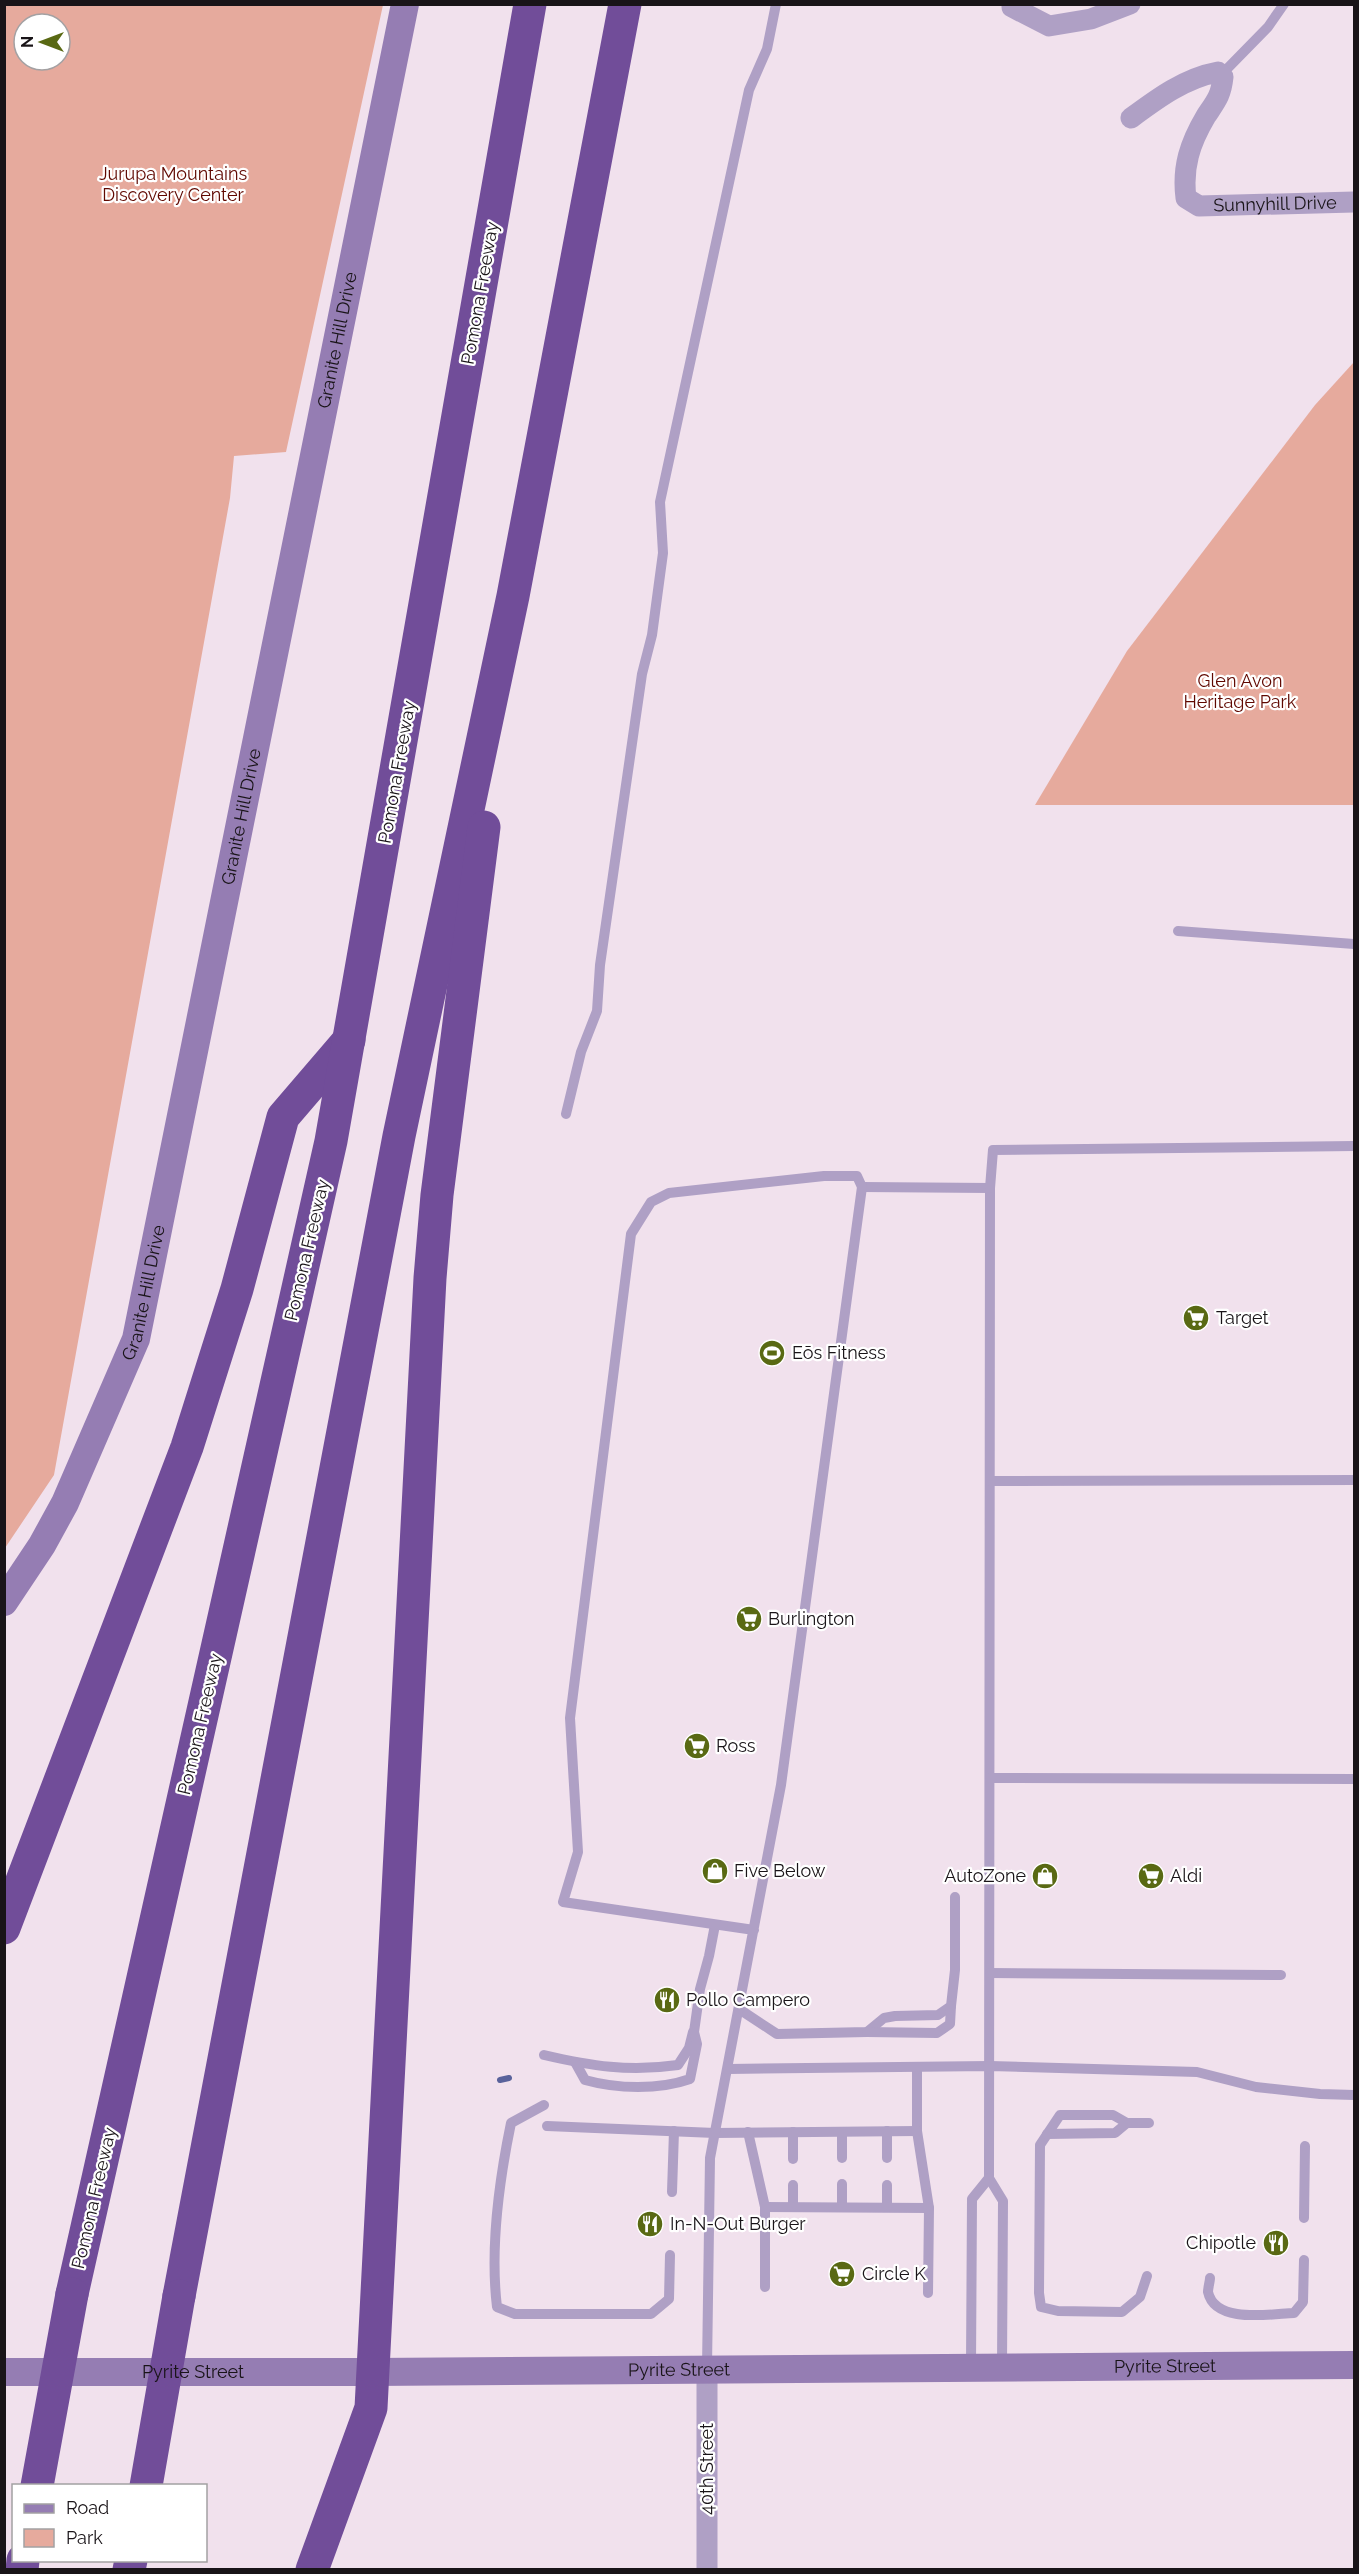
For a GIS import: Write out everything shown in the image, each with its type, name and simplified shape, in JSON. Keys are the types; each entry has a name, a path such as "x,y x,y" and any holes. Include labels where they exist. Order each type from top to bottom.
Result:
{"highway":[{"name":"Pomona Freeway","path":"37,2484 72,2294 331,1141 351,1039 530,4"},
{"path":"146,2484 179,2296 399,1136 513,596 625,4"},
{"path":"312,2570 370,2408 430,1278 437,1195 513,596"},
{"path":"4,1928 187,1448 237,1289 284,1117 351,1039"}],"street":[{"name":"Granite Hill Drive","path":"4,1602 42,1545 65,1503 136,1339 405,4"},
{"path":"1012,4 1012,7 1049,26 1091,20 1131,4"},
{"path":"1131,118 1161,96 1203,75 1218,72 1221,75"},
{"name":"Sunnyhill Drive","path":"1221,75 1223,77 1221,95 1206,117 1187,157 1184,179 1186,198 1199,206 1354,202"},
{"name":"Pyrite Street","path":"4,2372 372,2372 1354,2365"},
{"name":"40th Street","path":"707,2368 707,2570"}],"lane":[{"path":"566,1114 581,1052 597,1011 601,954 640,686 652,635 663,553 660,501 749,90 766,49 776,4"},
{"path":"1221,75 1268,27 1284,4"},
{"path":"1178,931 1354,944"},
{"path":"1002,2367 1003,2201 989,2178 990,1188 993,1150 1354,1146"},
{"path":"707,2368 710,2158 728,2069 739,2009 754,1930 781,1785 862,1187 857,1176 824,1176 669,1192 651,1202 631,1234 570,1718 578,1852 563,1902 754,1930"},
{"path":"862,1187 990,1188"},
{"path":"990,1481 1354,1480"},
{"path":"990,1778 1354,1779"},
{"path":"739,2009 777,2034 937,2033 950,2024 955,1970 955,1897"},
{"path":"544,2055 575,2062 628,2069 678,2065 689,2048 694,2032 700,1989 715,1925"},
{"path":"990,1973 1281,1975"},
{"path":"867,2032 884,2018 938,2015 951,2006"},
{"path":"575,2062 585,2080 605,2085 675,2084 690,2079 697,2044 694,2032"},
{"path":"728,2069 990,2066 1197,2072 1256,2087 1354,2095"},
{"path":"917,2067 917,2131 929,2208 928,2293"},
{"path":"544,2105 511,2123 499,2202 494,2284 497,2307 515,2314 651,2314 669,2299 670,2255"},
{"path":"1147,2276 1140,2297 1122,2312 1058,2312 1041,2307 1039,2293 1040,2145 1060,2115 1113,2115 1127,2123 1149,2123"},
{"path":"1047,2134 1115,2133 1127,2123"},
{"path":"547,2126 715,2133 917,2131"},
{"path":"672,2192 674,2131"},
{"path":"887,2131 887,2158"},
{"path":"748,2132 765,2207 765,2286"},
{"path":"793,2132 793,2159"},
{"path":"842,2132 842,2158"},
{"path":"1304,2218 1305,2146"},
{"path":"971,2366 972,2199 989,2178"},
{"path":"842,2184 842,2207"},
{"path":"793,2185 793,2207"},
{"path":"887,2185 887,2207"},
{"path":"765,2207 929,2208"},
{"path":"1210,2278 1208,2292 1217,2307 1233,2315 1294,2313 1303,2302 1304,2260"}],"green space":[{"name":"Jurupa Mountains Discovery Center","path":"5,4 383,5 286,452 234,456 230,498 54,1475 5,1548"},
{"name":"Glen Avon Heritage Park","path":"1354,362 1354,805 1035,805 1127,651 1315,405"}],"waterway":[{"path":"500,2080 509,2078"}],"place":[{"name":"Target","path":"1196,1318"},
{"name":"Eōs Fitness","path":"772,1353"},
{"name":"Burlington","path":"749,1619"},
{"name":"Ross","path":"697,1746"},
{"name":"Five Below","path":"715,1871"},
{"name":"AutoZone","path":"1045,1876"},
{"name":"Aldi","path":"1151,1876"},
{"name":"Pollo Campero","path":"667,2000"},
{"name":"In-N-Out Burger","path":"650,2224"},
{"name":"Chipotle","path":"1276,2243"},
{"name":"Circle K","path":"842,2274"}]}
